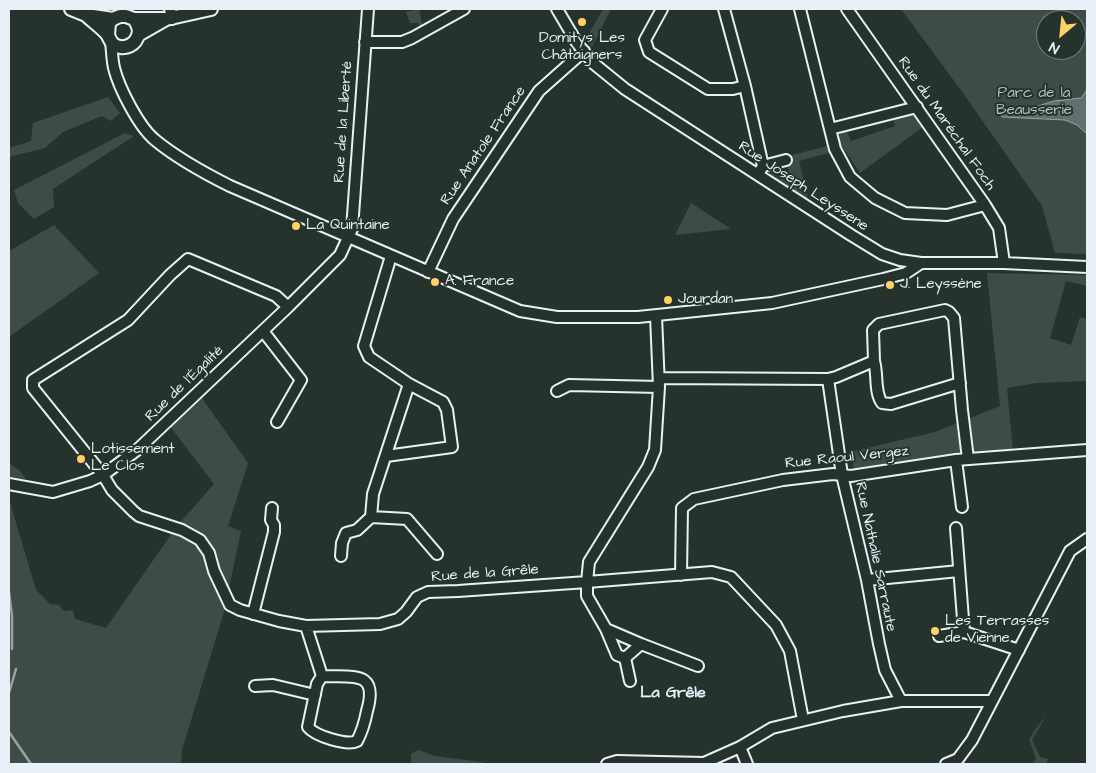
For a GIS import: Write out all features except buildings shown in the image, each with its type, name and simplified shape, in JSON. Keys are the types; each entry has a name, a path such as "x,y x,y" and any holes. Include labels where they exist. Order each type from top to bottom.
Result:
{"main road":[{"path":"71,9 86,15 113,19 126,16 134,19 169,16 211,9"},
{"path":"86,15 118,46 127,46 134,42 138,35 169,16"},
{"path":"109,38 107,29 113,19"},
{"path":"134,19 138,24 138,35"}],"street":[{"name":"Rue de la Liberté","path":"348,238 352,229 368,9"},
{"path":"365,42 402,42 464,9"},
{"name":"Rue Joseph Leyssene","path":"557,9 593,63 625,89 761,171 851,235 882,254 900,260 921,263 1004,263 1087,267"},
{"path":"662,9 645,40 649,52 708,89 734,89 745,86"},
{"path":"724,9 745,86 761,171 786,160"},
{"path":"800,9 835,149 850,177 875,198 905,213 947,215 985,205"},
{"name":"Rue du Maréchal Foch","path":"847,9 985,205 998,228 1004,263"},
{"path":"109,38 113,64 119,83 140,122 154,140 189,164 230,186 520,311 557,317 656,316 772,303 906,273 921,263"},
{"path":"113,64 127,46"},
{"name":"Rue Anatole France","path":"428,272 452,219 539,91 584,51"},
{"path":"830,128 917,107"},
{"name":"Rue de l'Égalité","path":"9,484 53,492 90,481 138,450 340,255 348,238"},
{"path":"386,456 452,447 448,410 443,402 409,384 370,357 364,346 391,256"},
{"name":"Rue de la Grêle","path":"288,307 276,296 188,259 170,275 128,320 33,380 32,388 112,490 133,511 139,516 182,530 200,540 208,553 230,605 240,610 278,621 306,626 354,626 389,623 398,619 417,597 428,592 712,572 731,577 776,624 790,651 803,720"},
{"path":"890,276 900,260"},
{"path":"960,383 891,404 882,403 878,398 873,330 879,324 945,310 954,318 968,459"},
{"path":"625,658 617,655 606,629 587,596 587,582 589,562 648,467 655,450 659,382 656,316"},
{"path":"263,331 301,380 277,422"},
{"path":"558,391 569,385 828,379 874,361"},
{"name":"Rue Nathalie Sarraute","path":"828,379 842,475 867,580 885,670 901,701"},
{"path":"341,556 342,543 346,533 357,530 371,517 373,494 409,384"},
{"name":"Rue Raoul Vergez","path":"681,575 682,508 694,499 783,480 832,474 851,476 956,460 1087,450"},
{"path":"956,460 962,507"},
{"path":"253,614 274,532 274,525 271,520 272,508"},
{"path":"371,517 407,519 437,554"},
{"path":"956,528 964,632"},
{"path":"946,764 958,759 972,740 1070,551 1087,539"},
{"path":"867,580 959,571"},
{"path":"306,626 322,676 317,684 308,727 316,734 346,743 357,741 363,728 371,697 371,690 368,684 358,678 322,676"},
{"path":"606,629 698,666"},
{"path":"939,636 964,632 1019,650"},
{"path":"625,658 641,644"},
{"path":"625,658 630,681"},
{"path":"255,686 273,684 315,695"},
{"path":"607,764 616,760 704,763 740,747 772,728 843,711 901,701 992,701"},
{"path":"740,747 747,764"}],"green space":[{"path":"419,9 422,29 418,23 410,23 406,12"},
{"path":"603,9 611,9 592,47 586,39"},
{"name":"Parc de la Beausserie","path":"901,9 1087,9 1087,254 1055,253 1042,206 963,93"},
{"path":"108,97 120,113 111,121 102,116 63,132 45,148 9,157 9,148 31,141 33,123"},
{"path":"907,115 916,117 923,127 860,173 838,140 840,134 846,130 851,141 895,126 893,118"},
{"path":"125,133 134,136 53,189 54,207 34,219 18,203 14,190"},
{"path":"827,146 829,153 799,161 808,199 773,179 770,170 773,169 775,177 789,173 785,157"},
{"path":"691,203 731,229 675,235"},
{"path":"54,225 99,273 9,337 9,251"},
{"path":"987,273 1087,275 1087,286 1066,281 1050,338 1071,345 1080,317 1087,319 1087,381 1036,383 1007,388 1013,451 859,470 854,469 850,452 935,432 1000,406"},
{"path":"201,397 248,463 228,526 241,531 224,612 182,750 181,764 9,764 9,499 36,590 50,604 59,605 64,611 73,610 75,619 106,628 177,526 214,484 169,425"},
{"path":"9,463 20,471 26,479 9,477"},
{"path":"1046,716 1032,740 1040,757 1048,759 1046,764 1033,764 1036,758 1029,740"},
{"path":"418,750 435,756 484,764 411,764 411,754"}],"shaded area":[{"path":"1087,90 1087,134 1077,125 1065,120 1002,117 999,113 1054,101 1081,98"}],"waterway":[{"path":"9,592 12,616 12,649"},
{"path":"9,693 16,669"},
{"path":"9,732 31,764"}],"place":[{"name":"Domitys Les Châtaigners","path":"582,22"},
{"name":"La Quintaine","path":"296,226"},
{"name":"A. France","path":"435,282"},
{"name":"J. Leyssène","path":"890,285"},
{"name":"Jourdan","path":"668,300"},
{"name":"Lotissement Le Clos","path":"81,459"},
{"name":"Les Terrasses de Vienne","path":"935,631"}],"district":[{"name":"La Grêle","path":"673,694"}]}
